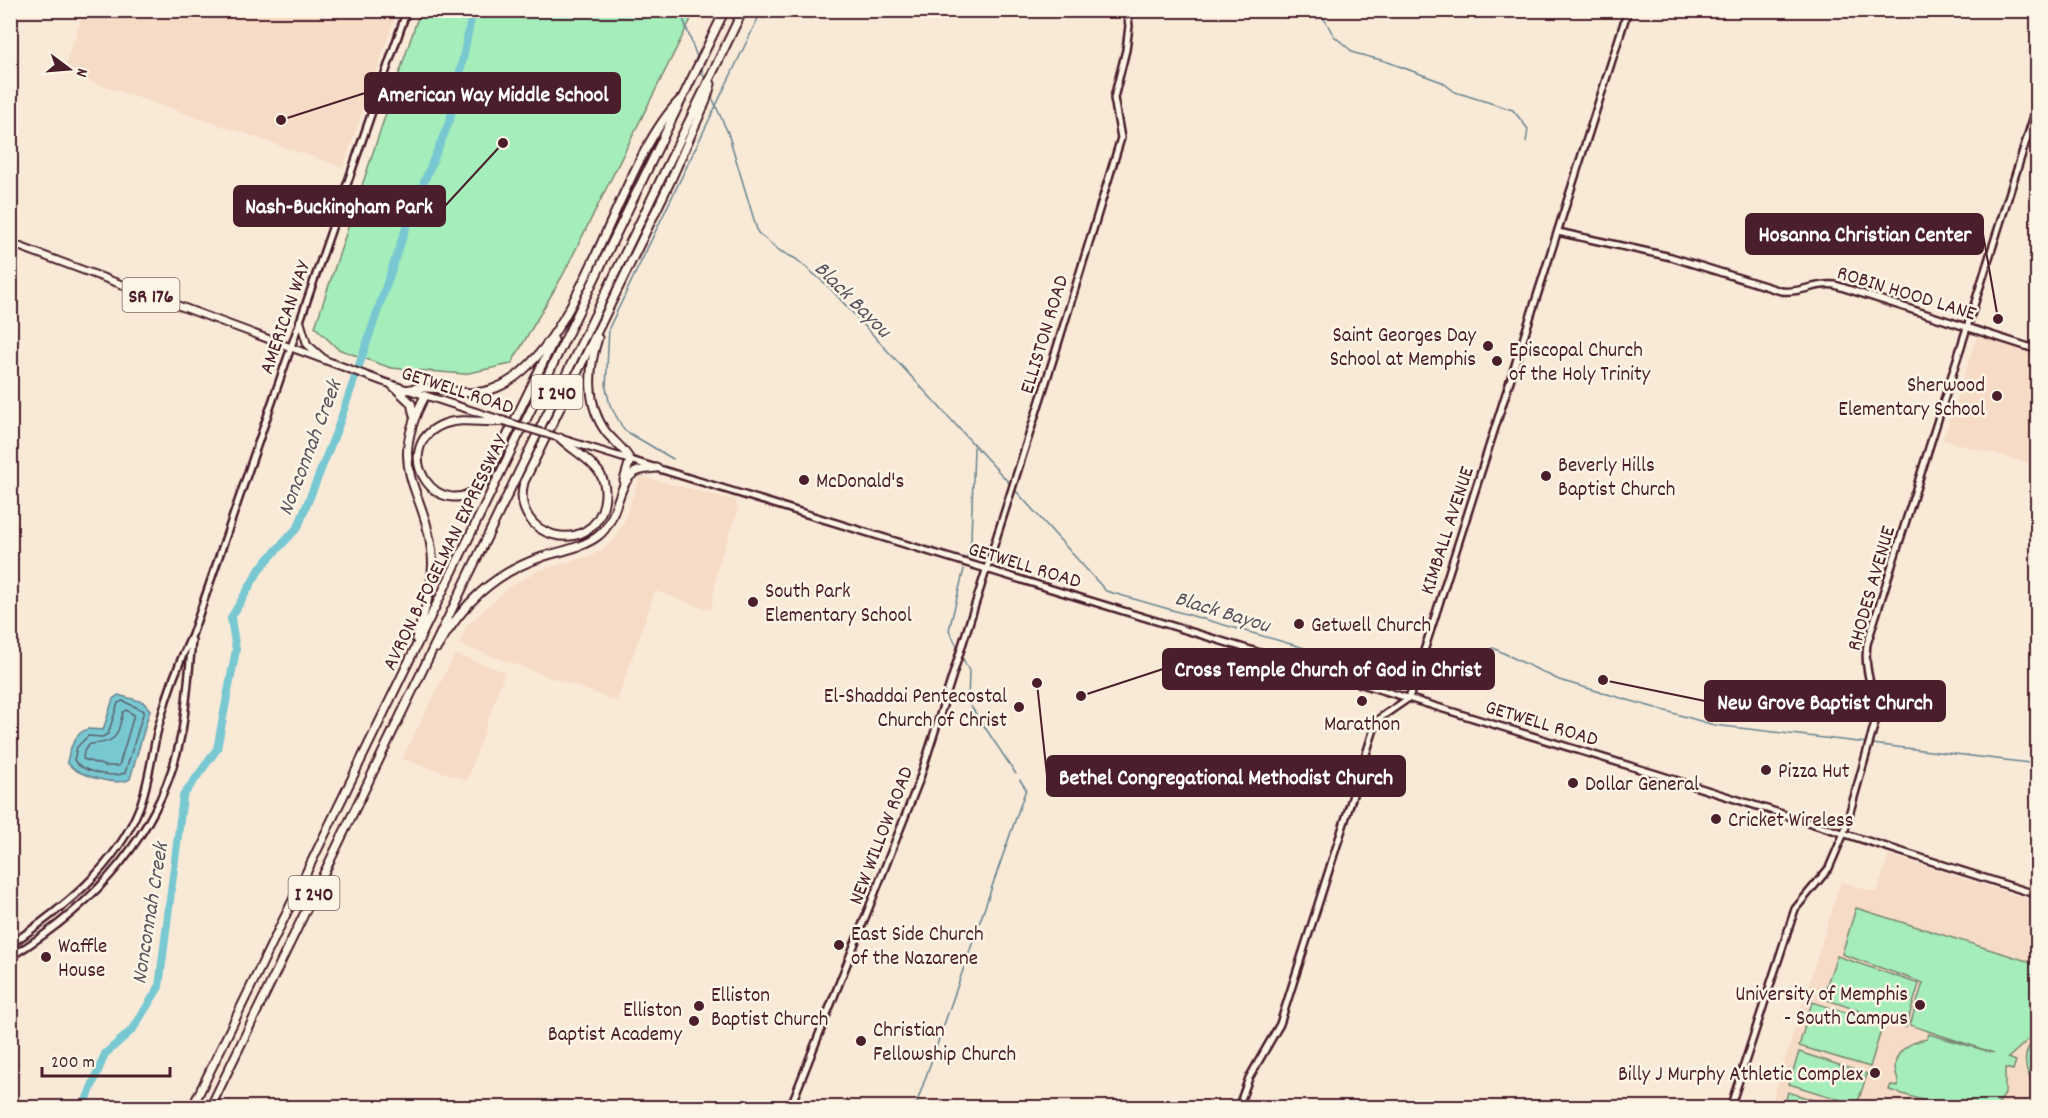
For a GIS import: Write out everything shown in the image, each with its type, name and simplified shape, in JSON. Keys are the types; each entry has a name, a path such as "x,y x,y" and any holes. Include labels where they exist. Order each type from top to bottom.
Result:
{"highway":[{"name":"AVRON B FOGELMAN EXPRESSWAY","path":"192,1107 725,10"},
{"name":"AVRON B FOGELMAN EXPRESSWAY","path":"210,1107 743,10"},
{"path":"558,438 594,466 601,476 605,493 603,510 594,524 580,534 564,537 544,532 530,520 523,504 523,487 700,113 715,69"},
{"path":"504,421 483,424 454,422 429,434 421,447 418,460 421,472 429,485 442,495 460,496 471,493 485,481 564,316 656,135 670,110 686,92"},
{"path":"617,291 596,346 591,394 597,415 605,430 624,448 630,460 621,496"},
{"path":"405,390 428,388 471,394 500,387 530,365 564,316"},
{"path":"392,385 411,403 414,421"},
{"path":"411,656 429,600 432,563 429,536 408,471 408,446 414,421 425,396"},
{"path":"418,678 456,616 480,591 510,570 593,539 608,526 633,474 656,468"}],"main road":[{"name":"AMERICAN WAY","path":"10,945 53,915 87,886 133,821 147,780 166,703 181,658 192,635 406,10"},
{"name":"ELLISTON ROAD","path":"986,570 1121,138 1115,107 1115,88 1126,50 1129,26 1127,10"},
{"name":"KIMBALL AVENUE","path":"1409,698 1628,10"},
{"name":"RHODES AVENUE","path":"1730,1107 1795,909 1829,868 1844,833 1870,744 1876,705 1866,676 1867,644 2037,103"},
{"name":"ROBIN HOOD LANE","path":"1558,232 1671,257 1781,291 1792,293 1821,284 1835,285 2037,350"},
{"name":"GETWELL ROAD","path":"10,243 405,390 1409,698 2037,895"},
{"path":"300,321 307,344 326,361"},
{"name":"NEW WILLOW ROAD","path":"789,1107 913,799 986,570"},
{"name":"AMERICAN WAY","path":"10,957 76,910 108,878 147,828 162,797 182,731 192,635"},
{"path":"1239,1107 1248,1078 1280,1024 1374,729 1380,718 1409,698"}],"shaded area":[{"path":"84,11 397,11 343,167 63,72"},
{"name":"Sherwood Elementary School","path":"1981,335 2037,353 2037,465 1943,440 1976,339"},
{"path":"640,476 736,501 738,510 718,565 711,610 655,591 617,701 459,644 467,626 509,587 538,571 595,554 607,546 617,536"},
{"path":"455,654 505,672 467,780 402,759"},
{"name":"University of Memphis - South Campus","path":"1889,855 2037,902 2037,1107 1770,1108 1841,881 1877,893"}],"green space":[{"path":"420,11 695,11 563,275 511,364 464,374 391,368 338,349 315,327"},
{"path":"1856,908 2037,964 2037,1032 2008,1058 2016,1061 2013,1070 2005,1068 2005,1094 1996,1107 1945,1107 1889,1090 1891,1085 1898,1087 1895,1066 1899,1054 1908,1046 1927,1039 1929,1034 1994,1053 1910,1025 1923,983 1842,954"},
{"path":"1837,956 1919,984 1906,1027 1822,998"},
{"path":"1812,1002 1883,1024 1870,1067 1799,1046"},
{"path":"2037,1037 2037,1086 2035,1087 2026,1068 2026,1055"},
{"path":"1799,1052 1867,1074 1857,1105 1789,1084"},
{"path":"1788,1092 1835,1107 1784,1107"}],"water":[{"path":"118,695 143,702 150,710 130,779 117,782 88,776 67,762 76,738 83,731 103,730 113,699"}],"waterway":[{"name":"Nonconnah Creek","path":"83,1108 105,1054 133,1029 159,987 183,796 217,749 236,650 231,618 261,567 298,527 338,427 411,213 450,120 473,10"},
{"name":"Black Bayou","path":"680,10 698,60"},
{"path":"673,459 624,430 610,405 606,388 609,328 762,10"},
{"path":"1319,10 1334,36 1354,53 1385,61 1442,82 1455,92 1513,110 1528,129 1526,142"},
{"name":"Black Bayou","path":"701,67 705,80"},
{"name":"Black Bayou","path":"711,95 728,133 758,233 780,251 796,259 827,285 1012,486"},
{"path":"967,557 971,540 974,447"},
{"name":"Black Bayou","path":"1015,490 1106,591 1315,651 1411,682"},
{"path":"958,648 949,630 964,569"},
{"name":"Black Bayou","path":"1415,683 1426,686 1470,656 1493,648 1559,680 1714,725 1867,743"},
{"path":"962,657 969,671 968,702 1016,774"},
{"name":"Black Bayou","path":"1872,744 2038,764"},
{"path":"915,1108 1026,789 1020,780"}],"place":[{"name":"American Way Middle School","path":"281,120"},
{"name":"Nash-Buckingham Park","path":"503,143"},
{"name":"Hosanna Christian Center","path":"1998,319"},
{"name":"Saint Georges Day School at Memphis","path":"1488,346"},
{"name":"Episcopal Church of the Holy Trinity","path":"1497,361"},
{"name":"Sherwood Elementary School","path":"1997,396"},
{"name":"Beverly Hills Baptist Church","path":"1546,476"},
{"name":"McDonald's","path":"804,480"},
{"name":"South Park Elementary School","path":"753,602"},
{"name":"Getwell Church","path":"1299,624"},
{"name":"New Grove Baptist Church","path":"1603,680"},
{"name":"Bethel Congregational Methodist Church","path":"1037,683"},
{"name":"Cross Temple Church of God in Christ","path":"1081,696"},
{"name":"Marathon","path":"1362,701"},
{"name":"El-Shaddai Pentecostal Church of Christ","path":"1019,707"},
{"name":"Pizza Hut","path":"1766,770"},
{"name":"Dollar General","path":"1573,783"},
{"name":"Cricket Wireless","path":"1716,819"},
{"name":"East Side Church of the Nazarene","path":"839,945"},
{"name":"Waffle House","path":"46,957"},
{"name":"University of Memphis - South Campus","path":"1920,1005"},
{"name":"Elliston Baptist Church","path":"699,1006"},
{"name":"Elliston Baptist Academy","path":"694,1021"},
{"name":"Christian Fellowship Church","path":"861,1041"},
{"name":"Billy J Murphy Athletic Complex","path":"1875,1073"}]}
